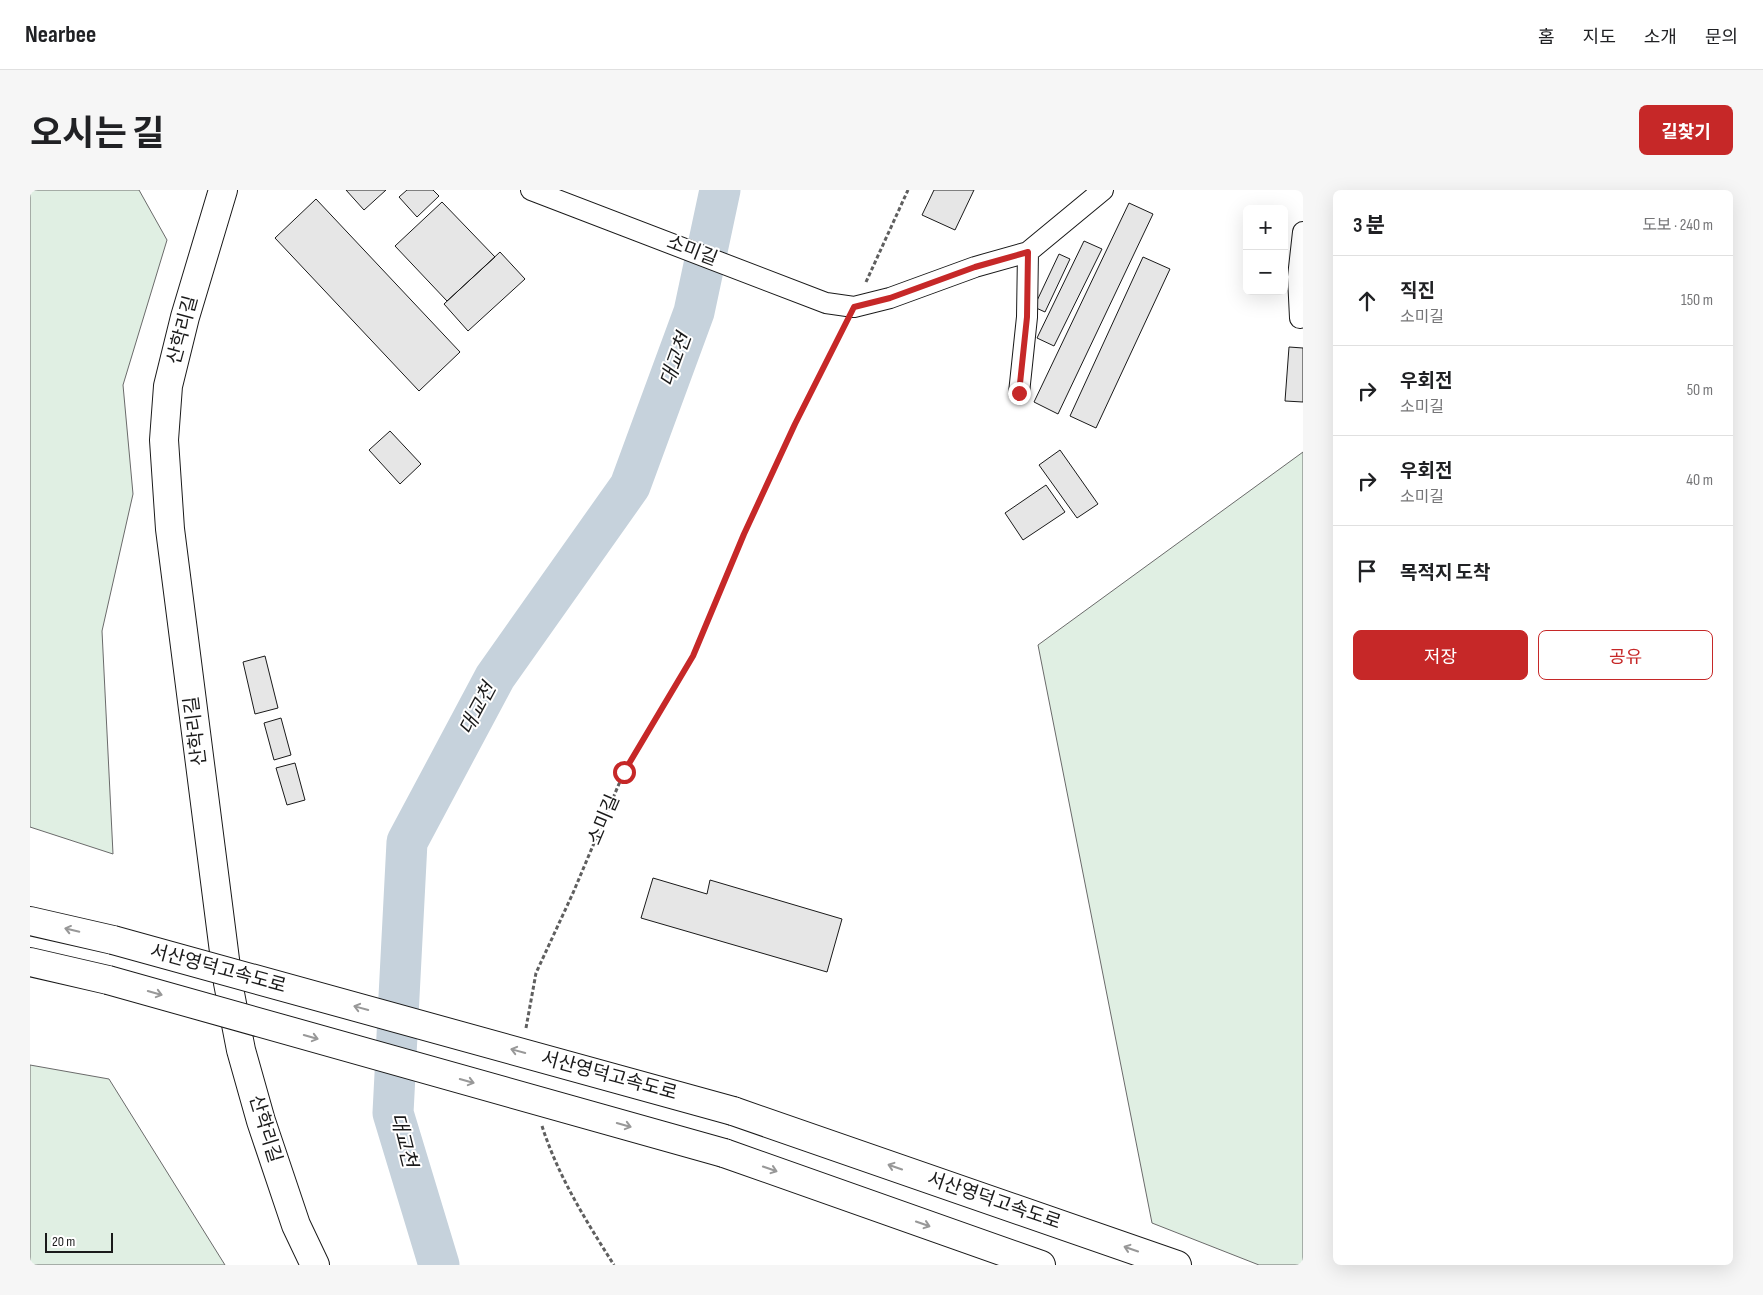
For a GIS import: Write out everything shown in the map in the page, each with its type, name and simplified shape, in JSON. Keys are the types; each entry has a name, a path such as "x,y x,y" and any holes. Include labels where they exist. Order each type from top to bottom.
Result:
{"main road":[{"name":"산학리길","path":"223,190 185,317 168,386 164,440 170,530 228,983 241,1050 296,1225 315,1265"},
{"name":"서산영덕고속도로","path":"30,921 113,940 734,1111 1177,1265"},
{"path":"30,962 108,980 724,1153 1041,1265"}],"street":[{"name":"소미길","path":"538,193 826,303 854,307 890,298 975,267 1028,252 1103,190"},
{"path":"1300,318 1298,277 1303,232"},
{"path":"1019,393 1027,317 1028,252"}],"path":[{"path":"854,307 908,190"},
{"name":"소미길","path":"526,1033 526,1023 536,973 573,893 624,772 693,656 744,534 795,424 854,307"},
{"path":"541,1124 549,1149 584,1217 614,1265"}],"green space":[{"path":"30,190 139,190 167,240 123,385 133,494 102,631 113,854 30,827"},
{"path":"1303,452 1303,1265 1259,1265 1152,1223 1038,645"},
{"path":"30,1065 109,1079 225,1265 30,1265"}],"building":[{"path":"346,190 386,190 364,210"},
{"path":"407,190 433,190 439,196 417,217 399,197"},
{"path":"934,190 974,190 955,230 922,215"},
{"path":"316,199 460,352 419,391 275,238"},
{"path":"442,202 495,257 447,301 395,246"},
{"path":"1129,203 1153,214 1058,414 1034,402"},
{"path":"1084,241 1102,249 1054,346 1037,338"},
{"path":"500,252 525,279 468,331 444,304"},
{"path":"1059,254 1070,259 1045,312 1034,307"},
{"path":"1143,257 1170,269 1096,428 1070,416"},
{"path":"1289,347 1303,348 1303,402 1285,401"},
{"path":"390,431 421,464 400,484 369,450"},
{"path":"1060,450 1098,504 1077,518 1039,465"},
{"path":"1046,485 1065,512 1023,540 1005,513"},
{"path":"265,656 278,708 255,714 243,662"},
{"path":"281,718 291,755 274,760 264,723"},
{"path":"295,763 305,800 287,805 276,768"},
{"path":"653,878 707,894 710,880 842,919 827,972 641,918"}],"waterway":[{"name":"대교천","path":"439,1265 393,1113 407,842 495,677 630,486 694,312 720,190"}],"route":[{"path":"624,772 693,656 744,534 795,424 854,307 890,298 975,267 1028,252 1027,317 1019,393"}]}
